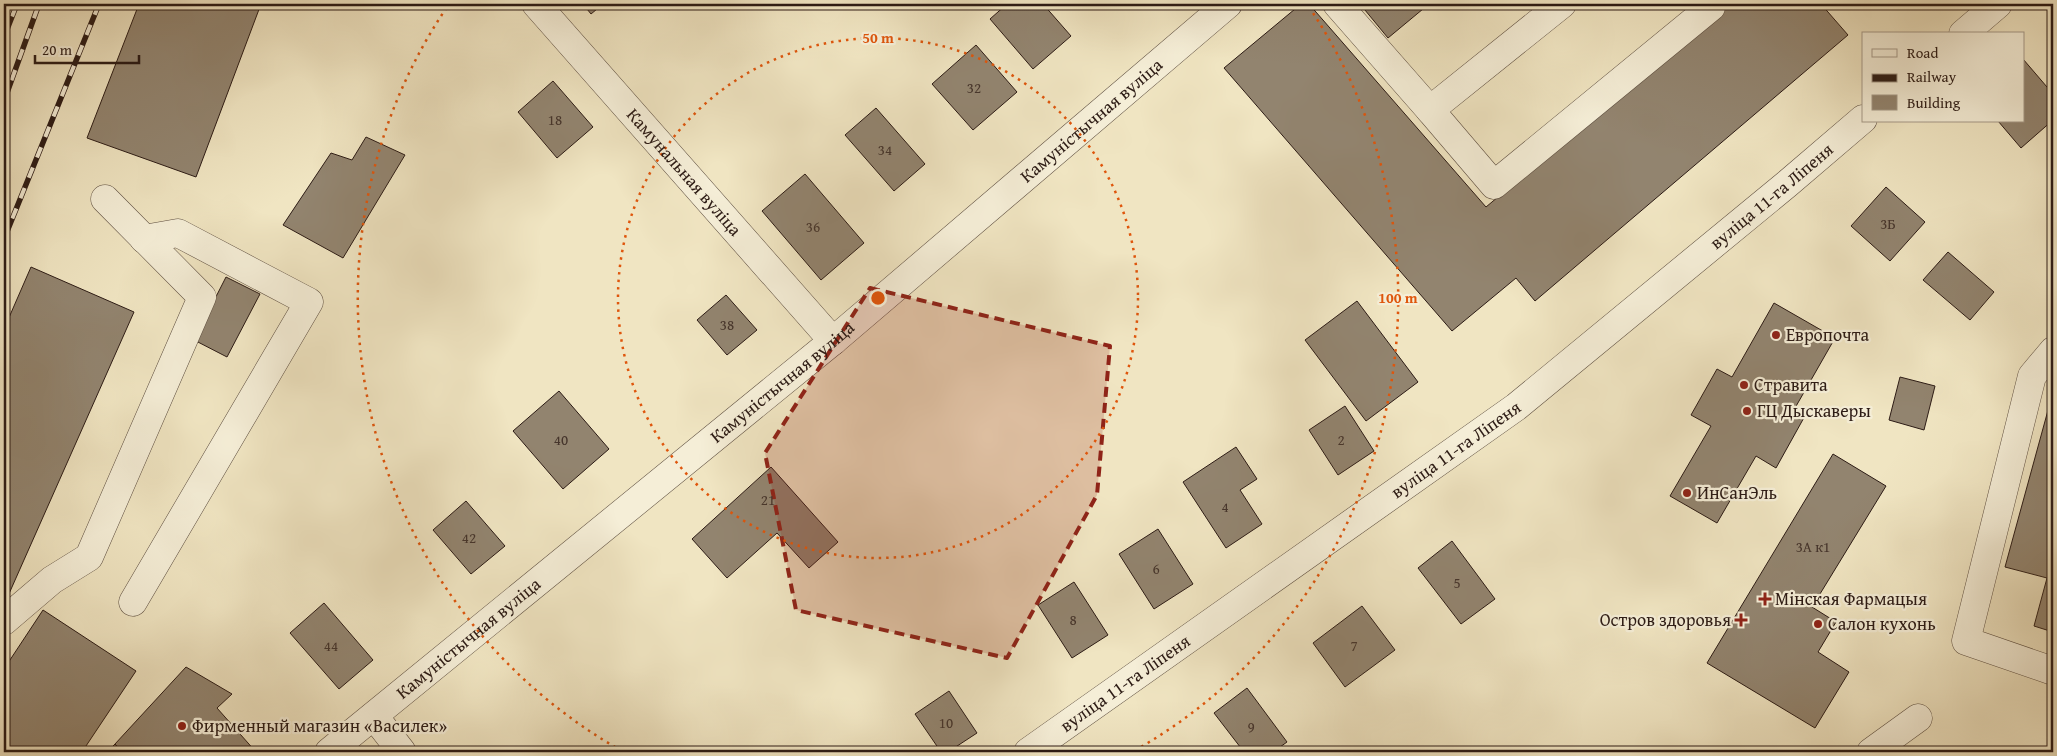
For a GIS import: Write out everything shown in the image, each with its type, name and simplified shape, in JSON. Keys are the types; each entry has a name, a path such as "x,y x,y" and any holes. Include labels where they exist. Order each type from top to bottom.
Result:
{"street":[{"name":"Камунальная вуліца","path":"536,4 833,341"},
{"name":"Камуністычная вуліца","path":"329,752 833,341 1228,4"},
{"path":"1337,4 1494,185 1711,7 1708,4"},
{"path":"1430,110 1562,4"},
{"path":"1965,32 1998,4"},
{"name":"вуліца 11-га Ліпеня","path":"1028,752 1516,407 1780,190 1862,120"},
{"path":"4,620 52,580 89,557 202,297 104,198"},
{"path":"133,602 309,302 178,233 144,239"},
{"path":"2053,351 2032,376 1966,641 2053,671"},
{"path":"374,716 402,752"},
{"path":"1871,752 1918,718"}],"highlighted area":[{"path":"870,288 1110,346 1097,495 1007,658 796,610 765,453"}],"building":[{"path":"139,4 261,4 196,177 87,138"},
{"path":"583,4 603,4 591,14"},
{"path":"1007,4 1043,4 1071,36 1033,69 990,19"},
{"path":"1301,4 1309,4 1486,207 1728,4 1821,4 1848,35 1535,301 1516,278 1452,331 1224,68"},
{"path":"1360,4 1429,4 1388,38"},
{"path":"976,45 1017,92 973,130 932,84"},
{"path":"2024,60 2053,94 2053,120 2021,148 1999,122 2024,122"},
{"path":"553,81 593,127 557,158 518,112"},
{"path":"876,108 925,164 894,191 845,135"},
{"path":"366,137 405,155 343,258 283,225 331,153 352,160"},
{"path":"805,174 864,243 821,280 762,211"},
{"path":"1886,187 1925,222 1890,261 1851,226"},
{"path":"1948,252 1994,292 1970,320 1923,280"},
{"path":"31,267 134,312 4,605 4,329"},
{"path":"226,277 260,294 227,357 194,340"},
{"path":"726,295 757,330 727,355 697,320"},
{"path":"1357,301 1418,382 1366,421 1305,340"},
{"name":"ГЦ Дыскаверы","path":"1774,303 1835,338 1795,408 1806,414 1776,468 1756,456 1717,523 1670,496 1711,426 1691,415 1717,369 1732,377"},
{"path":"1900,377 1935,386 1924,430 1889,420"},
{"path":"559,391 609,449 563,489 513,431"},
{"path":"2053,392 2053,632 2034,626 2047,578 2005,567"},
{"path":"1345,406 1374,451 1338,475 1309,430"},
{"path":"1236,447 1257,479 1240,490 1262,524 1226,548 1183,482"},
{"path":"1833,454 1886,486 1812,607 1836,622 1818,652 1849,672 1815,728 1707,663"},
{"path":"771,467 838,542 809,568 777,533 727,578 692,539"},
{"path":"466,501 505,546 471,574 433,530"},
{"path":"1158,529 1193,584 1154,609 1119,554"},
{"path":"1452,541 1495,599 1461,624 1418,568"},
{"path":"1074,582 1108,635 1072,658 1038,605"},
{"path":"324,603 373,660 339,689 290,633"},
{"path":"1362,606 1395,650 1345,687 1313,643"},
{"path":"43,610 136,671 82,752 4,752 4,669"},
{"name":"Фирменный магазин «Василек»","path":"186,667 232,694 217,708 256,752 122,752 115,744"},
{"path":"1247,688 1287,742 1273,752 1244,752 1214,713"},
{"path":"949,691 977,733 948,752 941,752 915,714"},
{"path":"115,744 122,752 107,752"}],"railway":[{"path":"4,37 17,4"},
{"path":"4,101 39,4"},
{"path":"4,239 99,4"}],"place":[{"name":"Европочта","path":"1776,335"},
{"name":"Стравита","path":"1744,385"},
{"name":"ГЦ Дыскаверы","path":"1747,411"},
{"name":"ИнСанЭль","path":"1687,493"},
{"name":"Мінская Фармацыя","path":"1765,599"},
{"name":"Остров здоровья","path":"1741,620"},
{"name":"Салон кухонь","path":"1818,624"},
{"name":"Фирменный магазин «Василек»","path":"182,726"}]}
